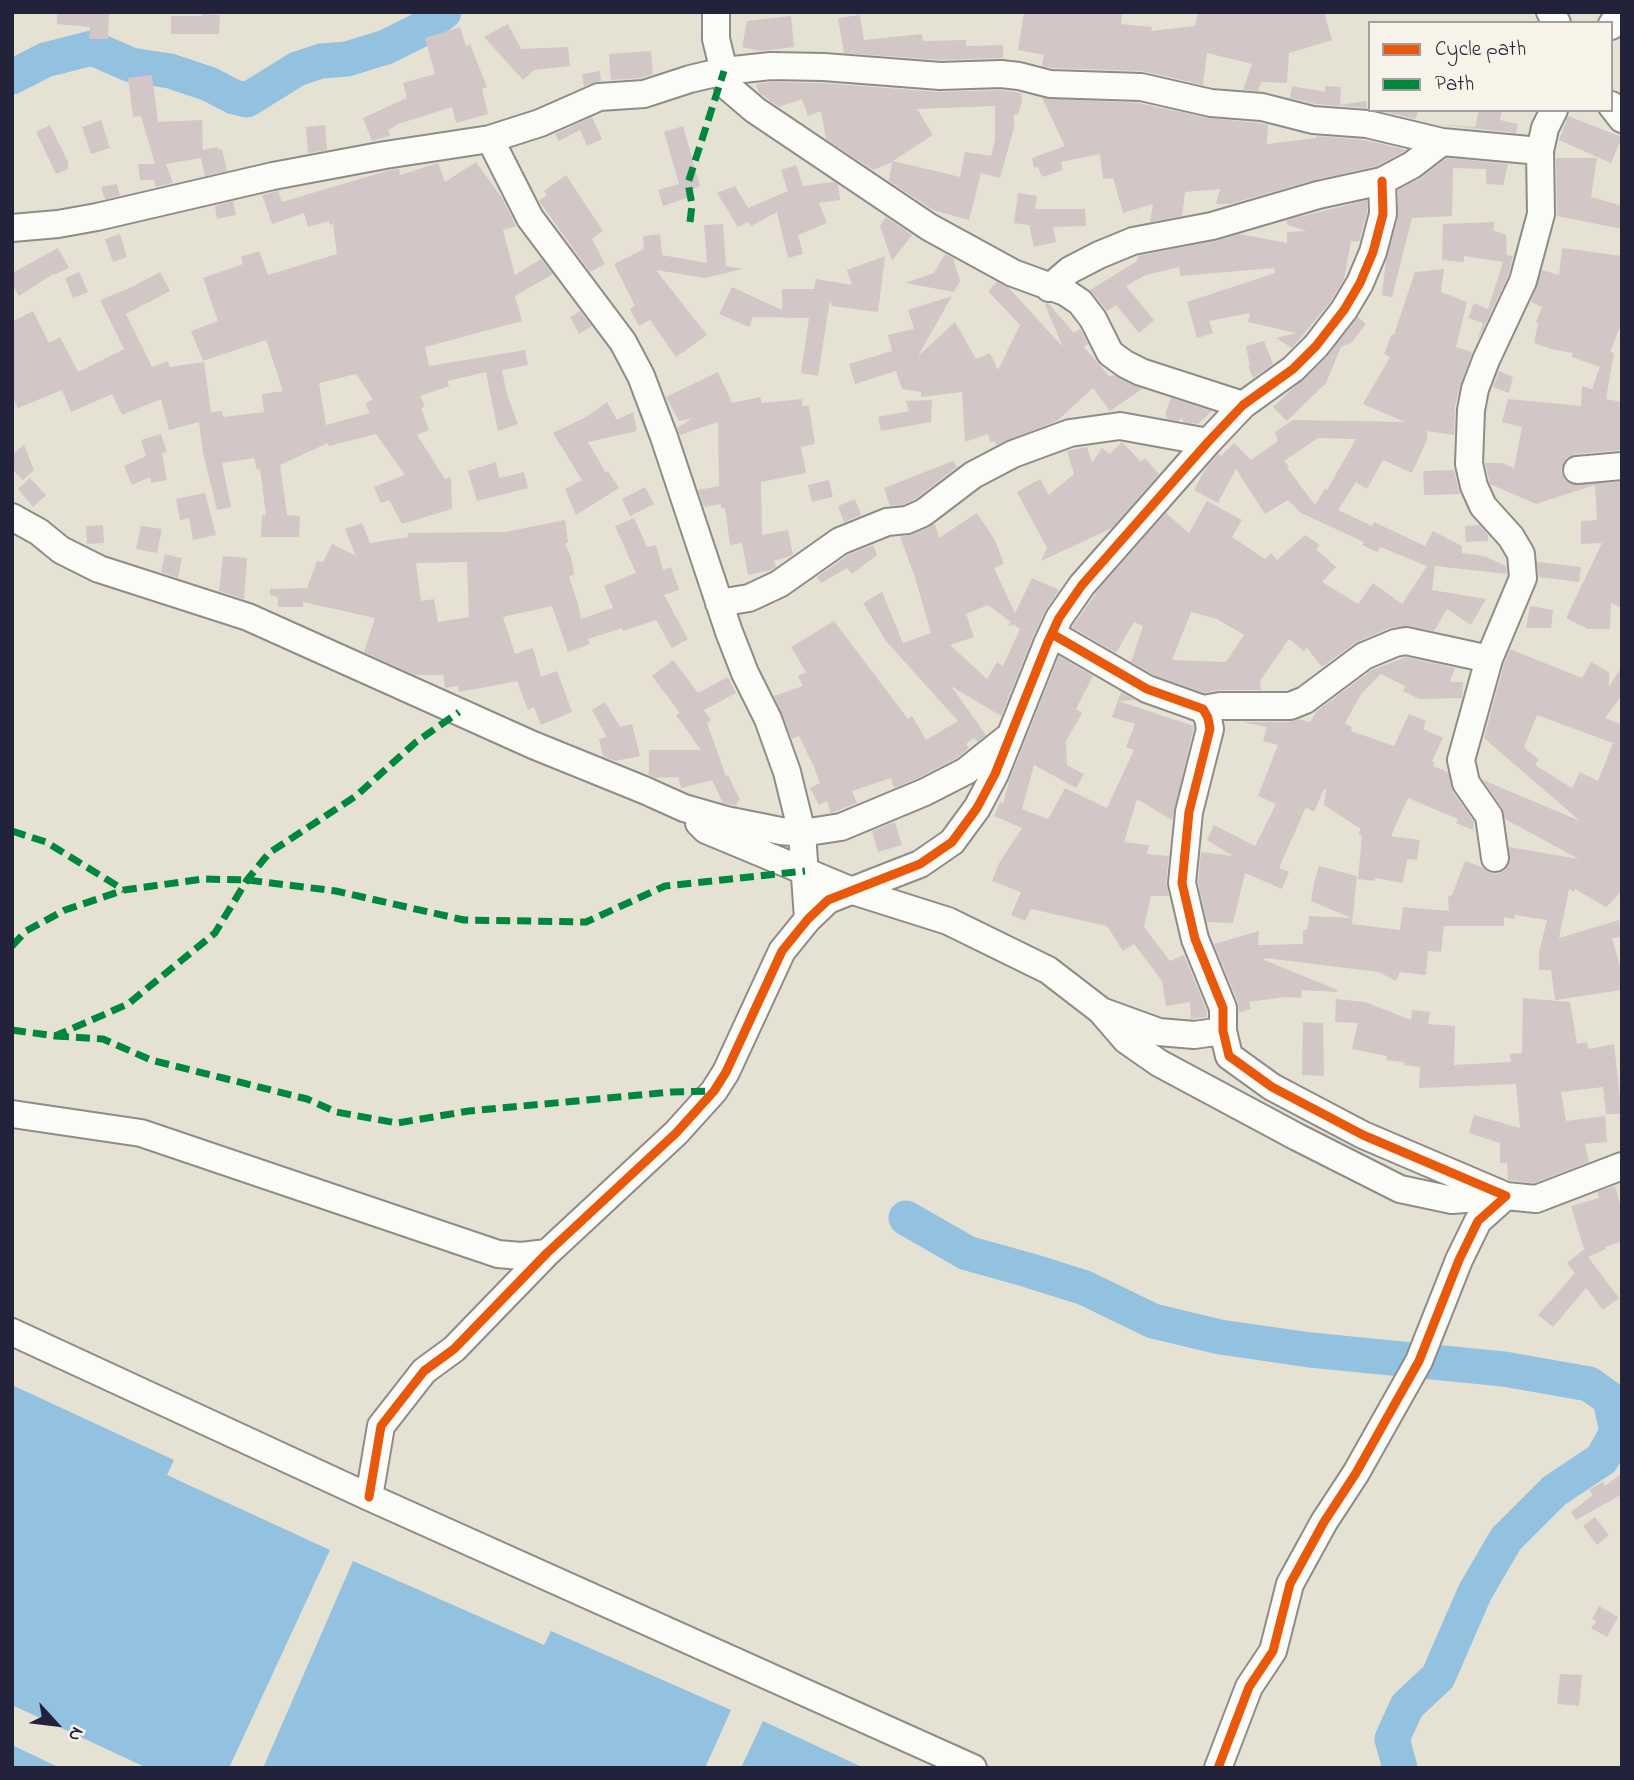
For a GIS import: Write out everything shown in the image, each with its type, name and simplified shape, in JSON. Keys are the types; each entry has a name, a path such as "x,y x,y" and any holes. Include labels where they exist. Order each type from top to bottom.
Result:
{"street":[{"path":"716,12 716,39 728,87 755,110 929,227 1013,273 1065,292 1080,302 1093,319 1110,353 1125,365 1243,405"},
{"path":"12,228 97,217 273,176 490,139 540,123 599,97 644,94 724,71 771,66 824,67 940,76 1001,74 1050,85 1141,87 1211,103 1262,107 1313,120 1367,124 1442,142 1539,151"},
{"path":"1496,858 1489,816 1466,783 1461,760 1489,660 1523,578 1521,554 1511,537 1483,506 1474,486 1469,464 1471,410 1486,359 1523,281 1541,214 1539,151 1545,128 1553,112"},
{"path":"490,139 530,218 623,342 641,376 719,603 745,673 768,719 787,772 802,833 808,919"},
{"path":"1049,288 1070,270 1133,241 1212,226 1318,195 1381,181 1412,165 1442,142"},
{"path":"369,1497 381,1426 424,1371 454,1349 547,1253 676,1133 713,1091 726,1072 782,951 808,919 828,900 920,864 952,842 977,808 995,774 1052,634 1082,584 1243,405 1293,369 1316,346 1344,310 1360,283 1373,252 1383,214 1381,181"},
{"path":"719,603 748,598 779,584 840,541 887,522 907,520 923,513 973,475 1013,454 1070,433 1121,426 1208,442"},
{"path":"1577,470 1622,466"},
{"path":"12,517 39,532 61,550 99,569 248,617 533,746 684,808 767,828 802,833 841,827 925,792 966,771 1009,737"},
{"path":"1052,634 1147,688 1203,709 1220,706 1290,706 1305,700 1364,656 1406,641 1489,660"},
{"path":"1203,709 1210,729 1189,812 1182,883 1195,939 1223,1008 1223,1031 1229,1056 1272,1087 1363,1135 1506,1196"},
{"path":"684,808 706,830 850,890 948,921 1048,970 1100,1010 1126,1040 1159,1063 1297,1138 1400,1189 1452,1200 1506,1196 1536,1199 1622,1166"},
{"path":"1100,1010 1159,1032 1194,1035 1223,1031"},
{"path":"12,1114 141,1133 498,1254 521,1256 547,1253"},
{"path":"1218,1768 1249,1687 1273,1651 1290,1584 1419,1362 1459,1260 1478,1221 1506,1196"},
{"path":"12,1332 369,1497 974,1768"}],"water":[{"path":"12,1385 174,1460 167,1475 330,1550 229,1768 147,1768 12,1705"},
{"path":"353,1561 544,1645 551,1631 731,1710 705,1768 263,1768"},
{"path":"763,1721 864,1768 741,1768"},
{"path":"12,1745 60,1768 12,1768"}],"building":[{"path":"57,12 109,12 108,39 89,39 90,27 57,24"},
{"path":"1024,12 1122,14 1121,24 1152,27 1151,31 1195,26 1198,12 1324,12 1332,40 1289,53 1287,83 1261,82 1258,91 1243,90 1252,64 1207,53 1203,85 1142,71 1042,66 1044,55 1018,50"},
{"path":"220,15 219,34 171,34 171,16"},
{"path":"860,15 864,40 922,34 923,41 966,40 966,46 1003,45 1003,58 940,60 844,53 838,18"},
{"path":"791,16 794,47 761,51 742,47 747,21"},
{"path":"508,24 521,49 568,47 570,66 534,70 523,80 484,37"},
{"path":"460,27 466,46 470,44 487,87 482,89 488,114 456,123 452,107 395,125 388,130 390,136 372,141 363,118 407,98 403,83 435,74 425,38"},
{"path":"651,51 653,74 641,78 611,80 609,54"},
{"path":"600,71 601,81 584,86 582,74"},
{"path":"152,75 158,122 202,120 203,150 218,147 218,150 222,149 227,171 205,176 201,158 166,164 173,183 156,187 154,180 140,180 138,164 155,164 141,116 133,117 128,78"},
{"path":"823,83 939,92 1000,90 1021,93 1022,101 1018,114 1014,115 1014,128 1000,178 981,173 969,220 933,210 889,181 892,162 873,170 826,139 821,111 808,116 802,99 779,107 759,93 756,84","holes":["995,106 995,140 991,156 965,152 960,177 893,161 933,135 917,109"]},
{"path":"1292,86 1325,92 1325,86 1341,87 1340,105 1366,101 1367,108 1316,104 1290,98"},
{"path":"1042,98 1139,103 1208,118 1259,123 1268,125 1267,144 1316,136 1365,140 1406,150 1377,166 1314,180 1230,204 1216,204 1220,189 1185,192 1182,216 1150,222 1153,204 1123,213 1113,178 1103,179 1100,154 1061,162 1063,170 1042,177 1038,167 1034,168 1032,158 1065,146"},
{"path":"1385,112 1418,112 1415,119"},
{"path":"1479,112 1502,112 1500,120 1518,124 1516,133 1435,124 1475,127"},
{"path":"1568,116 1622,137 1611,163 1559,140"},
{"path":"592,117 602,139 587,146 580,130 559,141 555,134"},
{"path":"101,120 110,148 91,154 82,127"},
{"path":"50,125 68,162 68,169 56,174 36,132"},
{"path":"325,125 327,150 308,153 306,127"},
{"path":"683,126 700,186 688,192 690,197 663,206 658,190 679,184 664,132"},
{"path":"1447,158 1508,164 1503,185 1486,184 1486,169 1453,168 1452,216 1412,218 1392,297 1382,295 1386,261 1398,218 1398,190 1421,178"},
{"path":"1556,158 1597,158 1591,197 1622,206 1622,229 1557,216"},
{"path":"476,162 502,198 516,226 503,230 515,275 541,259 553,274 515,296 522,321 425,347 429,366 525,350 528,365 502,370 507,395 518,424 498,431 486,372 447,381 449,386 420,396 425,406 421,408 429,430 417,435 445,479 451,477 452,509 402,524 389,500 381,503 374,487 405,475 376,434 329,446 328,443 280,465 287,515 300,516 299,537 261,537 262,515 266,515 260,469 257,470 254,458 222,463 231,507 217,510 203,453 199,422 169,430 161,399 122,415 112,394 71,412 62,390 18,408 12,396 12,322 33,311 49,343 60,337 78,372 124,349 100,300 160,272 170,291 126,314 152,367 168,361 170,367 204,362 211,412 222,411 223,417 264,412 262,394 283,391 266,340 203,361 191,331 218,321 203,278 243,264 241,257 259,251 268,275 337,254 333,224 330,225 329,221 308,227 304,213 272,224 262,195 278,191 282,202 390,170 399,169 400,175 438,163 445,182","holes":["356,374 373,399 365,404 370,413 326,425 319,383"]},
{"path":"796,165 803,186 833,182 838,184 840,200 819,203 827,223 798,235 803,254 788,258 777,212 751,226 748,222 738,227 717,193 735,186 748,208 788,191 781,170"},
{"path":"566,175 603,231 592,239 605,264 590,272 539,201 547,195 544,191"},
{"path":"117,184 120,196 105,199 101,187"},
{"path":"1018,193 1037,196 1035,209 1085,209 1086,226 1053,227 1056,242 1034,247 1029,225 1014,223"},
{"path":"1367,200 1367,212 1359,242 1351,241 1344,279 1331,301 1292,348 1276,338 1296,333 1248,322 1250,313 1209,321 1213,333 1197,338 1187,302 1275,273 1274,268 1180,276 1179,267 1146,275 1126,286 1154,320 1139,333 1116,305 1107,311 1090,290 1137,261 1138,256 1240,234 1287,243 1287,232 1307,231 1287,225 1287,220"},
{"path":"233,201 236,215 217,219 215,206"},
{"path":"886,217 912,235 892,261 880,226"},
{"path":"1495,222 1493,230 1506,235 1507,255 1513,256 1508,276 1477,342 1483,323 1468,318 1474,303 1488,309 1503,262 1464,256 1464,262 1442,260 1443,224"},
{"path":"723,224 726,266 743,269 705,278 656,270 707,335 676,357 650,320 639,326 630,309 635,306 614,264 644,249 643,236 660,234 662,255 707,263 704,225"},
{"path":"120,234 127,257 113,262 105,239"},
{"path":"58,248 69,268 53,274 19,296 12,284 12,273"},
{"path":"1562,248 1622,256 1622,322 1610,352 1614,353 1606,399 1622,402 1622,450 1575,454 1567,458 1561,471 1565,480 1571,484 1622,482 1622,608 1611,603 1610,629 1588,629 1566,618 1602,543 1581,544 1581,521 1597,520 1595,485 1536,504 1490,484 1485,463 1502,463 1514,468 1522,427 1502,422 1508,399 1581,406 1582,386 1592,389 1600,367 1572,357 1573,353 1534,343 1536,322 1542,307 1531,302 1542,270 1559,275"},
{"path":"945,254 953,258 960,281 954,292 905,283 934,273"},
{"path":"885,256 878,312 832,306 830,300 818,376 801,373 809,318 753,317 749,327 719,314 732,287 782,310 782,289 814,289 816,279 852,285 847,270"},
{"path":"1444,269 1441,292 1467,302 1456,347 1472,352 1455,407 1454,435 1427,431 1427,440 1412,473 1383,460 1367,489 1356,482 1338,510 1372,526 1374,522 1425,546 1433,531 1462,546 1462,553 1484,556 1506,566 1507,574 1435,566 1432,590 1486,599 1471,625 1447,609 1434,631 1409,626 1389,628 1355,643 1322,667 1307,648 1304,651 1289,639 1260,681 1261,690 1220,690 1204,693 1154,675 1131,662 1143,626 1134,622 1116,653 1072,627 1100,588 1166,513 1189,533 1207,501 1242,520 1232,537 1265,559 1271,553 1277,560 1305,535 1320,545 1316,549 1336,567 1322,582 1358,604 1373,583 1402,604 1427,566 1380,547 1377,552 1362,545 1364,542 1301,513 1288,500 1265,514 1236,469 1218,503 1194,490 1206,468 1234,443 1251,460 1278,441 1275,432 1293,420 1405,422 1363,404 1390,357 1384,354 1392,334 1394,335 1415,272","holes":["1318,438 1356,439 1327,490 1325,489 1315,505 1284,461","1191,612 1217,619 1244,635 1226,662 1172,660"]},
{"path":"79,272 88,292 73,298 65,278"},
{"path":"997,282 1009,288 1063,347 1045,305 1048,303 1074,333 1080,329 1088,344 1084,347 1110,377 1113,375 1142,389 1110,411 1093,388 1057,421 996,445 995,441 990,442 988,434 965,442 962,392 921,397 921,392 902,389 896,371 855,384 849,364 892,351 888,335 914,329 908,310 952,296 918,356 955,322 976,359 990,353 998,370 1020,325 988,291"},
{"path":"580,311 592,326 579,334 570,317"},
{"path":"1358,317 1366,324 1351,343 1341,347 1326,383 1287,421 1273,407 1327,357"},
{"path":"1264,341 1273,364 1253,378 1248,366 1246,346"},
{"path":"1499,371 1513,377 1509,393 1493,387"},
{"path":"718,372 732,403 760,397 762,403 802,399 802,406 809,406 815,444 801,447 806,473 761,482 762,535 788,530 793,555 774,561 776,567 771,570 748,575 742,543 730,545 725,508 721,508 721,504 704,507 698,490 719,486 718,422 680,435 677,428 693,418 679,421 666,397"},
{"path":"1171,398 1212,411 1198,424 1184,422 1181,418 1178,421 1168,419 1165,414"},
{"path":"932,400 931,422 881,431 878,417 909,411 906,401"},
{"path":"607,402 617,420 633,412 637,431 588,442 606,473 608,471 619,488 576,515 565,489 582,480 553,433 588,416"},
{"path":"161,434 167,452 162,453 167,480 151,483 150,477 132,485 124,466 146,456 141,440"},
{"path":"1122,442 1141,462 1145,458 1159,474 1112,528 1041,561 1047,548 1017,492 1040,479 1049,495 1074,474 1067,451 1087,447 1092,463 1102,448 1110,454"},
{"path":"24,445 34,470 23,480 12,469 12,455"},
{"path":"953,461 957,467 915,499 903,505 890,506 884,488"},
{"path":"496,462 499,478 524,472 528,488 477,501 468,471"},
{"path":"1454,470 1460,494 1424,495 1423,471"},
{"path":"30,478 46,495 33,507 18,489"},
{"path":"829,480 833,497 812,502 808,485"},
{"path":"645,487 654,504 630,516 622,499"},
{"path":"205,493 216,535 193,540 189,518 180,520 176,499"},
{"path":"855,499 861,515 844,522 838,506"},
{"path":"977,513 995,540 1004,564 994,568 1015,613 1032,578 1059,590 1033,637 1001,716 951,686 986,735 978,742 974,738 966,744 969,748 957,758 918,778 894,788 891,778 852,791 857,803 831,813 827,801 819,805 810,788 820,783 814,767 799,736 792,739 774,696 803,686 798,676 806,672 791,647 834,621 908,719 912,716 926,740 958,721 886,641 863,603 882,592 903,643 931,633 900,537 935,524 939,538","holes":["988,605 1011,622 1008,626 1014,625 1020,629 1003,666 997,662 987,679 950,645 974,637 966,614"]},
{"path":"634,518 647,547 656,545 663,570 671,567 679,590 664,595 688,639 672,648 656,620 588,639 590,644 568,652 552,606 503,617 515,654 533,648 541,677 557,671 572,712 541,725 534,707 528,710 517,681 459,692 458,686 445,688 443,675 415,675 364,652 375,618 303,602 303,607 278,607 278,597 270,595 270,589 307,588 317,561 323,562 332,544 356,556 345,529 362,523 370,543 409,537 407,533 505,532 565,520 568,542 565,544 574,574 569,577 581,619 613,608 604,586 636,573 615,526","holes":["467,562 469,617 438,622 434,599 421,601 416,563"]},
{"path":"103,525 104,543 87,544 86,526"},
{"path":"1479,525 1488,535 1488,541 1466,542 1465,526"},
{"path":"141,526 162,529 157,553 136,549"},
{"path":"873,545 877,555 852,574 847,568 821,583 817,577 848,555"},
{"path":"165,554 182,558 178,578 161,572"},
{"path":"223,556 247,558 244,599 219,591"},
{"path":"1537,562 1581,567 1579,582 1539,577"},
{"path":"1530,606 1553,610 1551,628 1526,628"},
{"path":"1510,649 1582,678 1591,662 1609,672 1609,687 1622,666 1622,695 1605,718 1620,724 1622,722 1622,891 1606,907 1575,889 1574,892 1569,889 1559,938 1619,920 1621,937 1612,938 1622,973 1622,990 1555,1000 1551,970 1539,970 1539,952 1547,920 1515,915 1515,919 1504,917 1504,926 1444,926 1441,952 1428,951 1426,975 1400,972 1396,981 1379,972 1265,958 1264,960 1338,990 1302,990 1301,998 1285,997 1249,1002 1251,1009 1239,1013 1238,1002 1214,944 1259,931 1258,945 1303,944 1303,930 1307,930 1309,916 1351,918 1311,901 1319,866 1357,876 1352,924 1400,930 1403,907 1449,911 1448,896 1452,895 1465,861 1497,874 1504,871 1509,864 1509,847 1579,859 1505,819 1502,807 1483,780 1580,821 1484,738","holes":["1537,715 1613,743 1598,781 1580,772 1572,788 1535,765 1539,760 1524,747"]},
{"path":"1059,656 1093,676 1076,709 1082,713 1066,741 1067,765 1084,774 1076,788 1034,765 1022,809 1048,819 1065,788 1107,808 1134,750 1126,747 1135,724 1112,717 1121,692 1135,700 1118,701 1194,726 1172,820 1137,799 1124,842 1149,845 1147,854 1169,856 1166,882 1169,896 1151,896 1144,927 1170,961 1184,955 1207,1017 1191,1019 1190,1002 1166,1006 1162,981 1134,944 1123,951 1107,926 1031,909 1025,921 1011,915 1021,892 992,881 998,865 1022,828 994,816 1000,802 1003,803"},
{"path":"1406,657 1455,668 1450,682 1463,682 1462,698 1419,699 1403,691 1405,686 1381,674 1361,694 1345,723 1352,727 1351,731 1394,746 1409,714 1426,721 1423,729 1443,738 1432,761 1435,763 1433,766 1448,772 1453,792 1474,822 1473,830 1456,823 1458,819 1408,798 1391,836 1420,840 1417,860 1407,859 1403,883 1375,878 1375,881 1358,879 1362,836 1358,834 1361,829 1324,805 1324,789 1314,812 1306,807 1279,868 1289,872 1282,889 1245,873 1233,923 1207,922 1198,882 1201,852 1233,856 1207,840 1214,825 1255,846 1276,804 1258,796 1278,745 1263,741 1267,727 1242,722 1290,722 1299,719 1310,722 1317,711 1372,670"},
{"path":"673,660 698,693 728,677 736,693 704,710 711,720 707,723 726,776 728,775 740,800 736,803 737,806 723,803 712,780 681,788 678,777 655,778 649,775 649,750 701,750 676,715 680,713 652,676"},
{"path":"605,702 620,727 632,724 640,756 615,761 603,756 599,739 607,737 592,710"},
{"path":"895,822 902,845 878,852 872,831"},
{"path":"1523,998 1570,1002 1577,1044 1587,1042 1588,1049 1614,1044 1622,1098 1622,1114 1606,1114 1603,1087 1561,1092 1566,1121 1605,1116 1607,1142 1585,1144 1589,1162 1534,1183 1508,1180 1507,1163 1500,1163 1500,1143 1469,1133 1474,1115 1520,1128 1516,1084 1419,1088 1420,1067 1386,1060 1387,1056 1352,1049 1358,1023 1335,1022 1336,999 1365,1002 1411,1020 1412,1010 1430,1012 1428,1024 1455,1026 1454,1065 1511,1062 1510,1054 1522,1053"},
{"path":"1303,1022 1323,1023 1324,1076 1302,1075"},
{"path":"1615,1186 1622,1211 1622,1241 1588,1257 1619,1298 1603,1310 1586,1288 1553,1327 1538,1315 1575,1273 1567,1263 1583,1250 1585,1252 1571,1206 1599,1198 1597,1192"},
{"path":"1622,1473 1622,1494 1576,1520 1571,1512 1593,1495 1589,1490 1603,1482 1605,1486"},
{"path":"1595,1517 1609,1535 1597,1545 1583,1526"},
{"path":"1599,1606 1618,1617 1607,1637 1591,1628 1596,1621 1592,1619"},
{"path":"1560,1674 1582,1675 1579,1706 1557,1704"}],"waterway":[{"path":"12,77 45,60 92,48 131,65 170,71 247,100 297,69 321,61 347,59 386,47 420,30 444,12"},
{"path":"906,1218 967,1253 1085,1288 1153,1321 1220,1337 1310,1350 1504,1369 1589,1384 1610,1399 1617,1432"},
{"path":"1400,1768 1392,1739 1407,1706 1438,1677 1475,1592 1506,1539 1554,1491 1602,1459 1617,1432 1622,1415"}],"marked path":[{"path":"690,222 692,205 688,183 724,71"},
{"path":"12,1030 55,1036 128,1004 215,933 247,880 269,853 356,796 416,742 459,712"},
{"path":"12,831 46,842 124,890"},
{"path":"12,946 26,931 65,910 124,890 203,879 247,880 336,891 464,920 586,922 665,886 805,871"},
{"path":"55,1036 103,1039 151,1060 307,1099 336,1112 397,1123 469,1111 672,1092 714,1091"}],"cycle path":[{"path":"369,1497 381,1426 424,1371 454,1349 547,1253 676,1133 714,1091 726,1072 782,951 808,919 828,900 920,864 952,842 977,808 995,774 1047,644 1059,618 1082,585 1243,405 1293,369 1316,346 1344,310 1360,283 1373,252 1383,214 1382,181"},
{"path":"1052,634 1147,689 1203,709 1208,718 1210,729 1189,812 1182,883 1195,939 1223,1008 1223,1031 1229,1056 1272,1087 1363,1135 1506,1196 1478,1221 1459,1260 1419,1361 1290,1584 1273,1651 1249,1687 1218,1768"}]}
